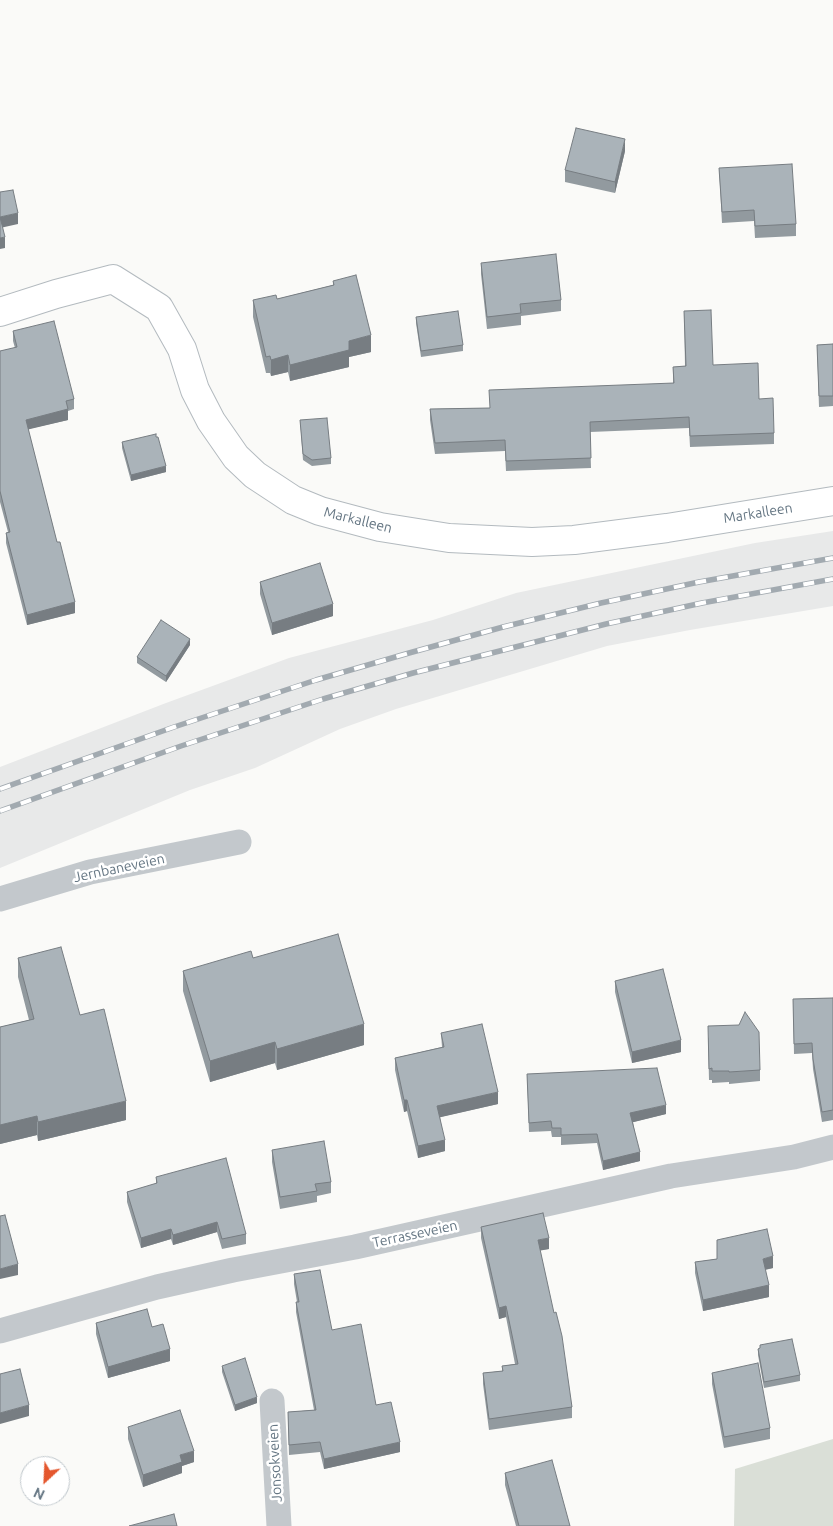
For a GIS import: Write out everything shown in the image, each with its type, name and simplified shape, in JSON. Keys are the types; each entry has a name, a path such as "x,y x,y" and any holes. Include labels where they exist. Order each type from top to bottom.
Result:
{"main road":[{"name":"Markalleen","path":"0,312 112,279 159,308 182,350 195,390 211,421 236,457 254,476 293,500 320,512 380,528 449,538 532,542 574,540 667,528 833,501"}],"street":[{"name":"Jernbaneveien","path":"0,899 90,872 239,842"},
{"name":"Terrasseveien","path":"0,1331 157,1287 233,1270 355,1247 671,1176 794,1157 833,1147"},
{"name":"Jonsokveien","path":"272,1401 279,1526"}],"shaded area":[{"path":"833,531 833,606 607,646 396,709 340,729 255,768 190,790 0,868 0,767 289,658 433,620 516,593 755,543"},
{"path":"833,1439 833,1526 734,1526 735,1469"}],"building":[{"path":"576,128 625,139 615,182 565,170"},
{"path":"792,164 796,224 755,226 754,210 722,212 719,168"},
{"path":"13,190 18,213 0,217 0,192"},
{"path":"0,217 5,237 0,238"},
{"path":"556,254 561,300 520,304 521,313 487,317 481,263"},
{"path":"356,275 371,335 349,341 349,350 290,365 288,355 271,360 270,356 266,357 253,300 276,295 277,299 334,285 333,281"},
{"path":"711,310 713,365 758,363 759,399 773,398 774,433 690,436 689,417 590,422 591,458 506,461 505,440 435,443 430,409 490,408 489,390 674,383 673,367 686,366 684,311"},
{"path":"458,311 463,345 421,351 416,317"},
{"path":"54,321 74,399 66,401 68,409 26,420 57,542 60,542 75,602 27,615 6,533 10,532 0,491 0,351 17,347 13,331"},
{"path":"833,344 833,396 819,396 817,345"},
{"path":"327,418 331,458 312,460 303,454 300,420"},
{"path":"156,434 166,466 131,475 122,442"},
{"path":"320,563 333,604 272,623 260,582"},
{"path":"161,620 190,639 166,676 137,657"},
{"path":"338,934 364,1024 277,1049 275,1042 210,1061 183,971 251,951 253,958"},
{"path":"61,947 80,1015 104,1009 126,1101 38,1122 37,1116 0,1125 0,1027 34,1019 18,958"},
{"path":"663,969 681,1040 632,1052 615,981"},
{"path":"833,998 833,1110 822,1112 812,1043 794,1044 793,999"},
{"path":"745,1012 759,1032 760,1070 712,1071 712,1068 709,1069 708,1026 739,1025"},
{"path":"482,1024 498,1092 437,1106 445,1140 418,1146 407,1100 404,1100 395,1058 444,1047 441,1033"},
{"path":"657,1068 666,1105 630,1113 640,1152 603,1161 597,1134 561,1135 561,1128 552,1128 551,1121 529,1123 527,1074"},
{"path":"324,1141 331,1182 315,1184 317,1191 280,1197 272,1150"},
{"path":"226,1158 246,1234 222,1239 217,1222 173,1235 171,1229 141,1238 127,1192 157,1183 156,1177"},
{"path":"543,1213 549,1238 538,1240 554,1313 556,1312 562,1336 572,1407 489,1419 483,1373 503,1371 502,1366 518,1364 506,1306 499,1308 481,1227"},
{"path":"5,1215 18,1264 0,1269 0,1216"},
{"path":"767,1229 773,1256 763,1259 769,1285 703,1300 695,1262 717,1259 717,1240"},
{"path":"320,1270 332,1330 361,1324 376,1405 391,1402 400,1442 324,1459 320,1442 289,1445 288,1412 316,1410 296,1302 299,1302 294,1274"},
{"path":"147,1309 152,1327 163,1324 170,1349 108,1367 96,1323"},
{"path":"792,1339 800,1375 764,1382 758,1349 760,1345"},
{"path":"245,1358 257,1397 235,1405 222,1366"},
{"path":"758,1363 770,1428 724,1437 712,1373"},
{"path":"20,1369 29,1405 0,1413 0,1374"},
{"path":"180,1410 194,1451 180,1455 182,1462 143,1475 128,1427"},
{"path":"552,1460 570,1526 519,1526 505,1473"},
{"path":"174,1514 177,1526 129,1526"}],"railway":[{"path":"0,789 174,727 316,680 409,653 601,603 699,582 833,558"},
{"path":"0,811 181,746 323,699 413,673 606,624 702,603 833,579"}]}
